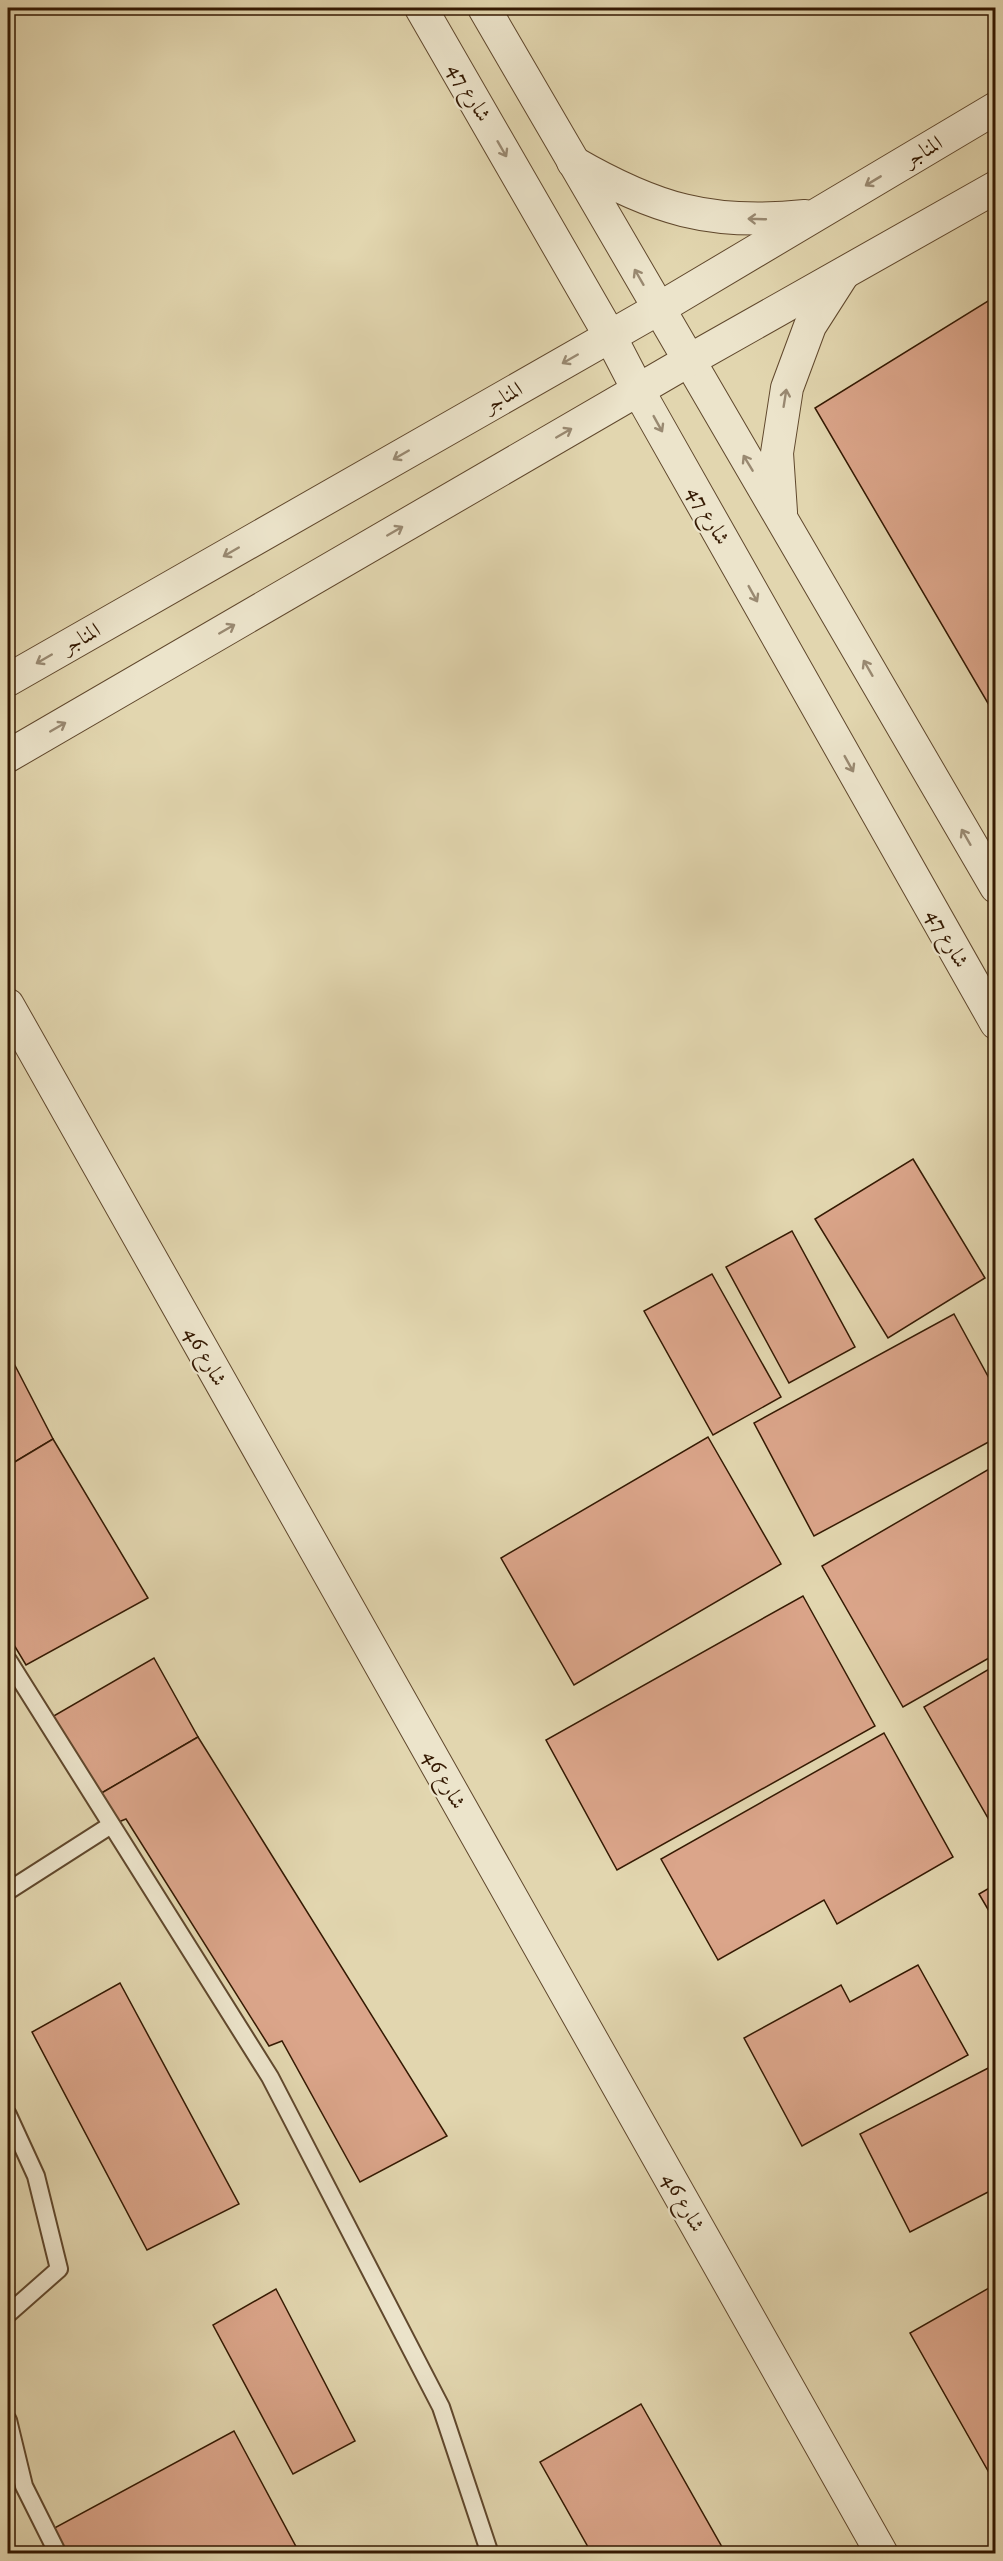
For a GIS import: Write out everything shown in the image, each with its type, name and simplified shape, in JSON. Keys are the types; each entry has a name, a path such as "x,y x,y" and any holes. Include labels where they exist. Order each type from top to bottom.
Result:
{"street":[{"name":"شارع 47","path":"421,8 610,336 638,390 996,1023"},
{"path":"484,8 571,161 996,887"},
{"name":"المناجر","path":"8,680 658,309 996,108"},
{"path":"571,161 615,187 673,208 713,217 764,220 815,215"},
{"path":"8,756 688,361 996,188"},
{"path":"781,519 777,453 787,388 810,326 846,271"},
{"name":"شارع 46","path":"8,1005 882,2553"}],"lane":[{"path":"8,1660 270,2077 441,2407 490,2553"},
{"path":"8,1891 111,1825"},
{"path":"8,2115 36,2176 59,2269 8,2314"},
{"path":"8,2420 24,2486 58,2553"}],"building":[{"path":"996,296 996,717 815,408"},
{"path":"913,1159 985,1278 888,1338 815,1219"},
{"path":"792,1231 855,1347 789,1383 726,1267"},
{"path":"712,1274 781,1397 713,1435 644,1311"},
{"path":"954,1314 996,1391 996,1438 814,1536 754,1423"},
{"path":"8,1352 53,1439 8,1466"},
{"path":"708,1437 781,1564 574,1685 501,1558"},
{"path":"53,1439 148,1598 26,1665 8,1635 8,1466"},
{"path":"996,1465 996,1654 903,1707 822,1566"},
{"path":"803,1596 875,1726 617,1870 546,1740"},
{"path":"154,1658 198,1737 93,1798 45,1721"},
{"path":"996,1665 996,1823 992,1825 924,1707"},
{"path":"884,1733 953,1857 837,1924 824,1900 718,1960 661,1859"},
{"path":"198,1737 447,2136 360,2182 282,2041 269,2046 126,1819 111,1825 93,1798"},
{"path":"996,1884 996,1923 979,1894"},
{"path":"918,1965 968,2055 802,2146 744,2038 841,1985 850,2002"},
{"path":"120,1983 239,2204 147,2250 32,2032"},
{"path":"996,2064 996,2188 910,2232 860,2134"},
{"path":"996,2284 996,2485 910,2333"},
{"path":"276,2289 355,2441 293,2474 213,2325"},
{"path":"641,2404 726,2554 592,2554 540,2462"},
{"path":"234,2431 300,2554 58,2554 47,2532"}]}
